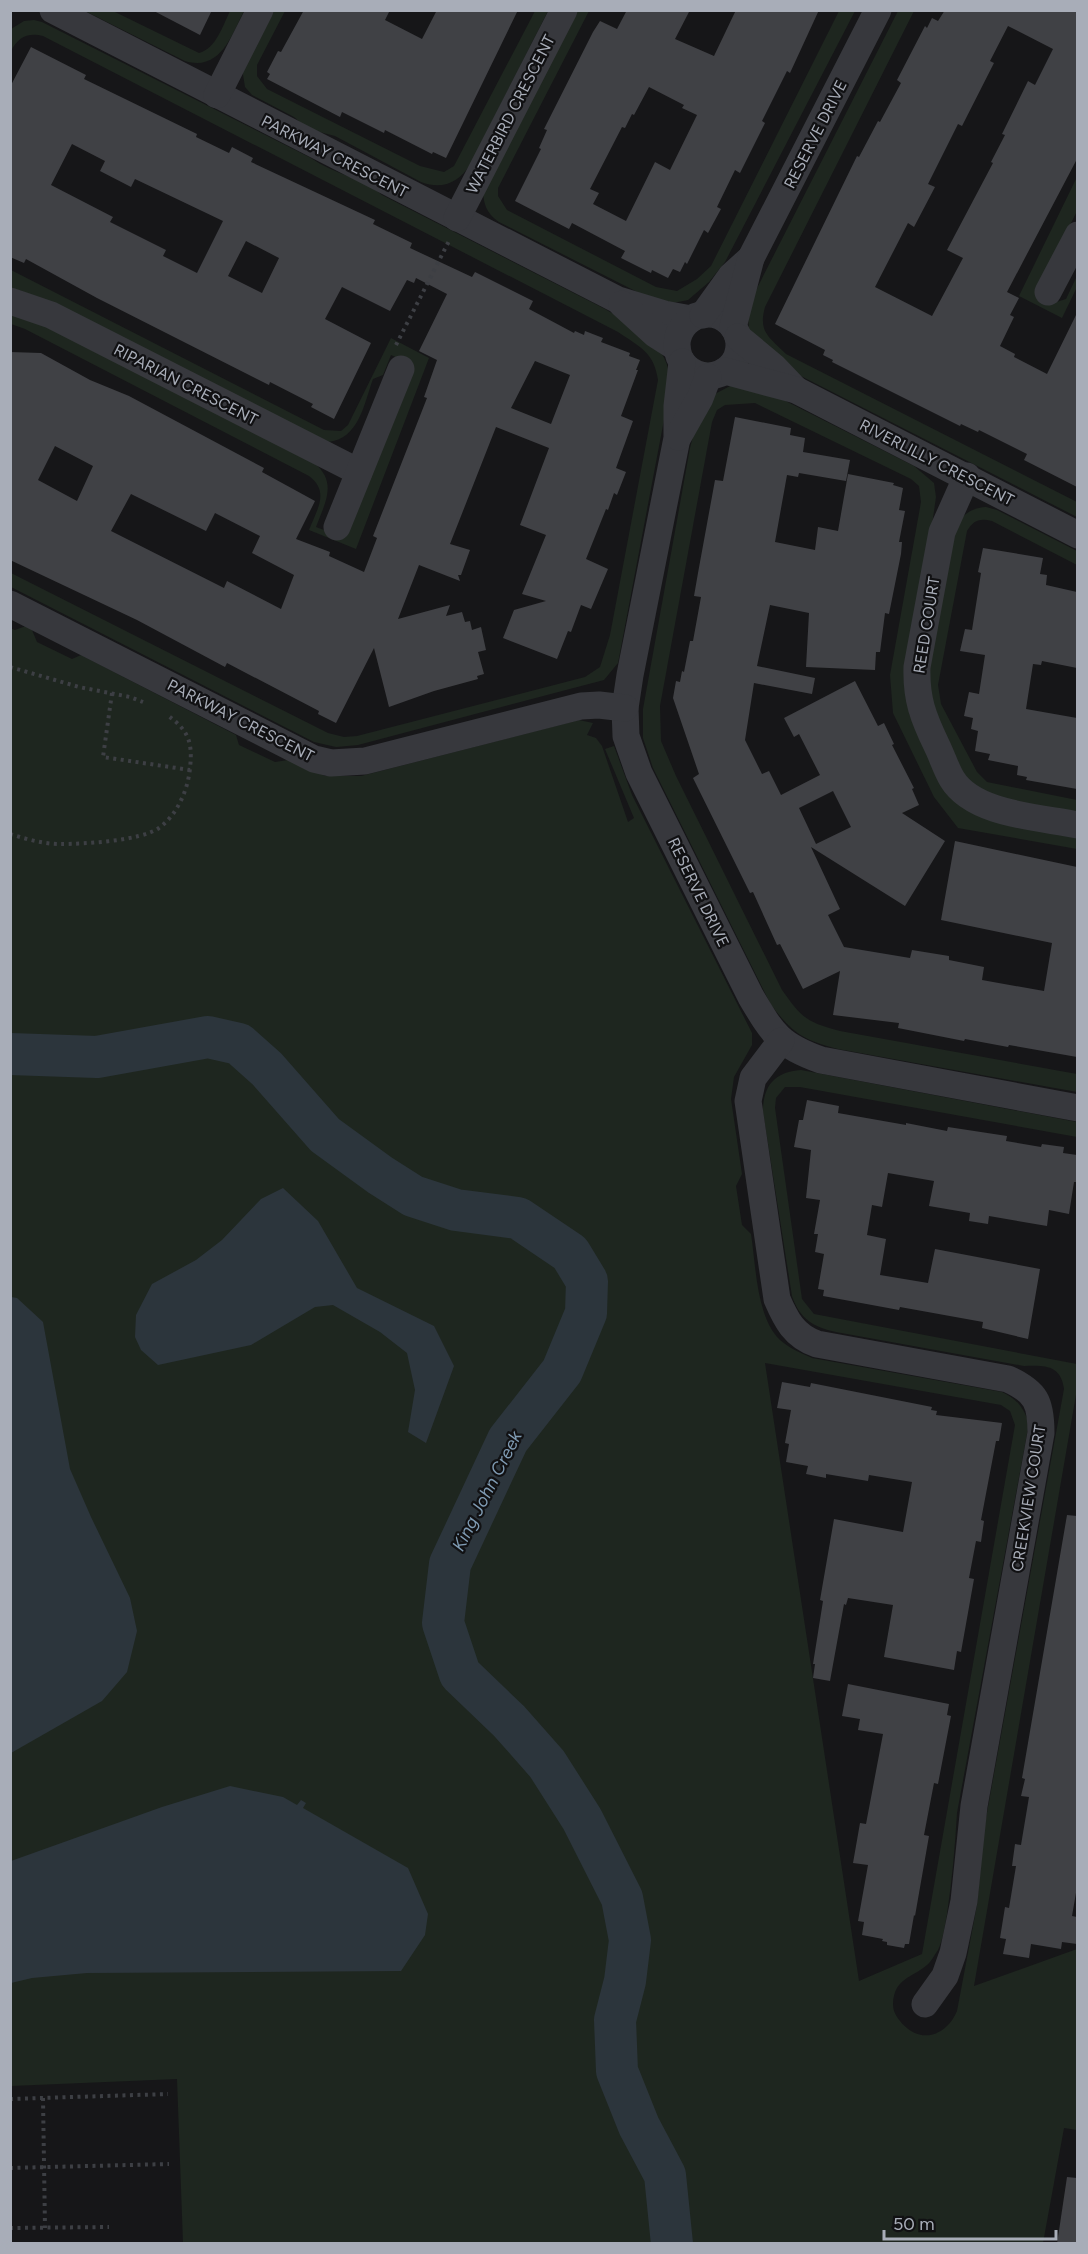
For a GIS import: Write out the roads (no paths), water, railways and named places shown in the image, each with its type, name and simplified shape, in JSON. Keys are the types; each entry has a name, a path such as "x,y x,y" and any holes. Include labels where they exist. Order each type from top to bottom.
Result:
{"street":[{"name":"PARKWAY CRESCENT","path":"53,10 618,300 663,314 697,317"},
{"path":"217,95 260,10"},
{"name":"WATERBIRD CRESCENT","path":"459,219 564,10"},
{"name":"RESERVE DRIVE","path":"735,332 752,258 878,10"},
{"path":"1048,292 1077,235"},
{"name":"RESERVE DRIVE","path":"697,317 731,276 752,258"},
{"name":"PARKWAY CRESCENT","path":"618,300 680,355"},
{"name":"RIPARIAN CRESCENT","path":"10,301 51,315 360,472"},
{"path":"719,316 735,332 737,356 717,374 689,370 680,355 680,332 697,317 719,316"},
{"name":"RIVERLILLY CRESCENT","path":"735,332 796,390"},
{"name":"RESERVE DRIVE","path":"680,355 677,438 625,708 626,736 639,772 751,997 766,1023 781,1041 801,1053 821,1060 1077,1108"},
{"path":"338,527 401,369"},
{"name":"RESERVE DRIVE","path":"677,438 717,374"},
{"name":"RIVERLILLY CRESCENT","path":"717,374 796,390 967,476 1077,535"},
{"name":"REED COURT","path":"967,476 942,532 917,667 916,690 921,712 953,780 969,797 1002,810 1077,825"},
{"name":"PARKWAY CRESCENT","path":"10,604 314,759 331,763 346,764 365,761 581,706 625,708"},
{"name":"CREEKVIEW COURT","path":"781,1041 753,1078 748,1101 777,1299 791,1327 799,1336 817,1344 1008,1379 1025,1387 1036,1399 1041,1415 1039,1444 974,1806 963,1906 953,1953 945,1976 925,2004"}],"waterway":[{"name":"King John Creek","path":"10,1054 97,1057 208,1037 239,1044 267,1069 325,1135 380,1175 413,1196 456,1210 518,1218 570,1253 587,1281 586,1313 562,1371 508,1440 450,1564 443,1623 460,1674 509,1721 547,1764 582,1819 622,1898 630,1940 625,1981 615,2020 617,2071 639,2126 665,2175 672,2244"}]}
